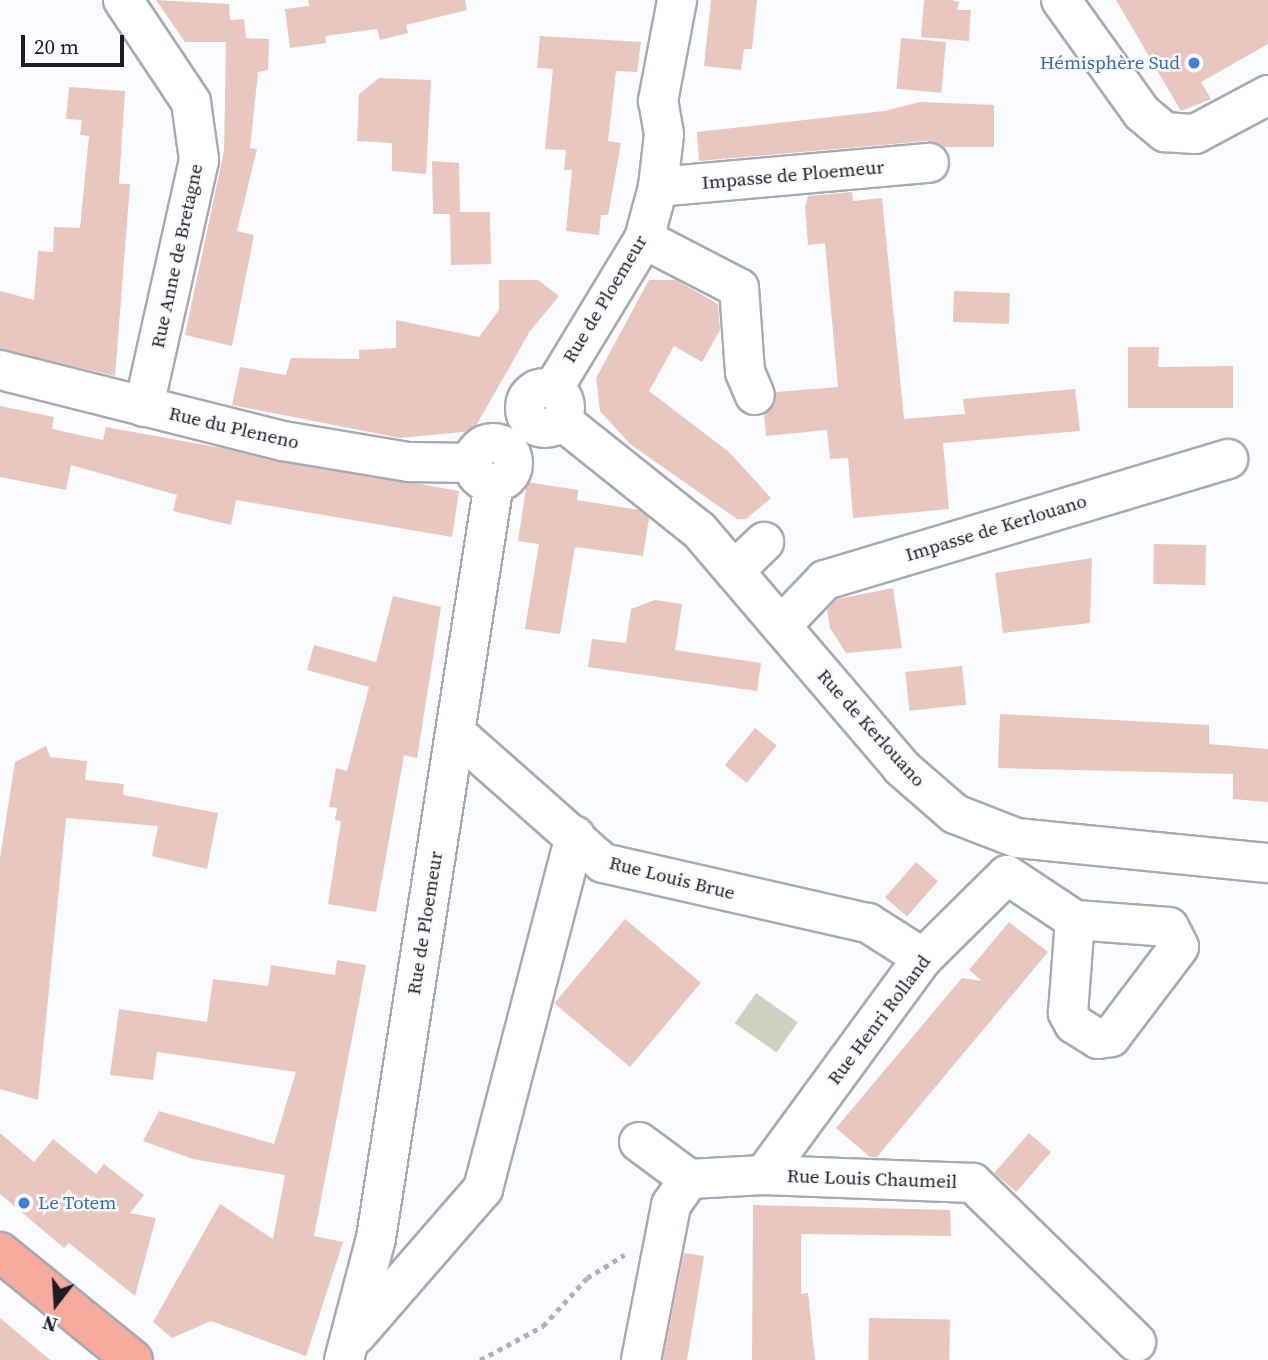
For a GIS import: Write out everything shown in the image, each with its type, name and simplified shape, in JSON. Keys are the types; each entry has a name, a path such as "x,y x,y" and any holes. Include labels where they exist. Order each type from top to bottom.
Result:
{"main road":[{"path":"0,1252 133,1360"}],"street":[{"name":"Rue Anne de Bretagne","path":"123,0 191,102 199,160 144,407"},
{"name":"Rue de Ploemeur","path":"348,1350 376,1238 456,733 490,466 550,407 644,239 658,187 664,134 657,101 677,0"},
{"path":"1061,0 1142,113 1165,132 1195,134 1268,95"},
{"name":"Impasse de Ploemeur","path":"658,187 929,163"},
{"path":"644,239 739,288 745,372 755,395"},
{"name":"Rue du Pleneno","path":"0,370 283,441 409,462 490,466"},
{"name":"Rue de Kerlouano","path":"550,407 699,530 902,768 955,814 1017,838 1268,863"},
{"name":"Impasse de Kerlouano","path":"781,626 825,580 1228,459"},
{"path":"734,571 764,542"},
{"name":"Rue Louis Brue","path":"456,733 603,863 868,923 923,958"},
{"path":"348,1350 483,1189 575,836"},
{"path":"1017,838 1007,875 1074,920"},
{"name":"Rue Henri Rolland","path":"764,1175 923,958 1007,875"},
{"path":"639,1142 689,1179 671,1205 661,1242 640,1360"},
{"name":"Rue Louis Chaumeil","path":"689,1179 764,1175 973,1183 1136,1342"}],"path":[{"path":"480,1360 544,1326 612,1260 661,1242"}],"green space":[{"path":"756,993 798,1022 777,1053 735,1023"}],"building":[{"path":"156,0 229,4 230,20 244,19 246,38 269,39 268,70 254,73 258,73 250,148 257,149 237,231 254,235 232,346 185,335 224,151 226,42 185,42"},
{"path":"308,0 465,0 467,10 406,25 408,33 380,40 377,29 325,36 326,43 290,48 285,9 309,6"},
{"path":"711,0 757,0 752,49 744,49 741,70 704,66"},
{"path":"924,0 951,0 959,2 957,10 971,10 969,41 921,37"},
{"name":"Hémisphère Sud","path":"1116,0 1268,0 1268,44 1201,82 1211,99 1181,111"},
{"path":"540,36 641,42 637,72 616,71 608,141 621,143 608,215 601,215 599,235 566,231 572,170 564,170 566,150 545,149 553,69 537,68"},
{"path":"901,38 946,42 941,93 897,89"},
{"path":"379,78 431,80 426,174 392,171 392,143 357,141 359,94"},
{"path":"69,87 125,91 119,184 130,184 115,376 0,349 0,291 34,300 38,251 53,252 54,227 80,228 89,136 80,135 82,120 66,119"},
{"path":"920,102 994,105 994,147 943,147 927,141 699,161 697,132 884,111"},
{"path":"432,161 459,163 460,212 490,212 491,264 451,265 450,214 433,214"},
{"path":"852,192 853,201 882,198 904,419 965,414 963,399 1075,389 1080,431 943,443 949,509 853,518 848,458 830,459 827,430 766,436 764,415 773,407 776,392 838,387 825,243 808,245 805,207 808,196"},
{"path":"499,280 538,280 559,296 530,331 473,431 400,438 232,405 240,367 286,375 291,358 359,359 359,350 396,348 396,320 479,337 499,310"},
{"path":"649,280 676,280 718,304 720,330 702,362 674,346 649,391 729,452 771,498 746,519 737,519 630,444 600,411 596,378"},
{"path":"954,291 1010,293 1009,324 953,322"},
{"path":"1128,347 1159,347 1158,367 1233,366 1233,408 1128,408"},
{"path":"0,406 54,417 52,429 103,440 106,427 459,491 452,537 236,500 231,525 173,511 177,495 71,465 66,490 0,477"},
{"path":"527,482 578,490 577,500 639,510 649,518 643,556 575,547 560,634 525,629 539,544 518,541"},
{"path":"1154,544 1206,545 1205,585 1153,584"},
{"path":"1092,558 1090,623 1003,633 995,573"},
{"path":"893,588 902,648 846,653 830,628 827,610 837,599"},
{"path":"393,596 441,607 417,758 404,755 376,912 328,904 341,821 335,820 337,808 329,807 336,768 347,771 369,687 307,670 314,645 376,662"},
{"path":"655,600 682,604 675,650 761,663 757,691 588,667 592,639 626,643 631,609"},
{"path":"962,666 966,705 909,711 905,672"},
{"path":"1000,714 1209,725 1209,744 1268,749 1268,802 1233,799 1233,774 998,768"},
{"path":"755,728 777,746 747,783 725,765"},
{"path":"46,746 50,757 87,761 85,780 124,784 123,795 218,813 207,869 152,856 158,826 66,818 38,1100 0,1089 0,858 15,762"},
{"path":"916,862 938,881 907,916 885,897"},
{"path":"625,919 701,983 630,1067 554,1003"},
{"path":"1009,922 1048,952 877,1157 870,1157 836,1128 962,978 982,981 969,970"},
{"path":"337,960 366,965 314,1236 343,1242 306,1356 211,1321 172,1338 153,1322 220,1204 273,1239 285,1175 193,1159 143,1141 159,1111 274,1144 296,1072 157,1052 153,1080 110,1075 119,1009 207,1022 213,979 268,986 271,965 335,975"},
{"path":"0,1133 34,1162 53,1139 96,1174 104,1164 144,1195 130,1213 156,1218 135,1296 69,1243 64,1248 0,1194"},
{"path":"1029,1133 1051,1152 1016,1192 994,1173"},
{"path":"753,1205 950,1210 951,1236 801,1234 801,1294 808,1293 815,1360 752,1360"},
{"path":"684,1253 704,1256 687,1360 663,1360"},
{"path":"0,1318 50,1360 0,1360"},
{"path":"869,1318 950,1319 949,1360 868,1360"}],"place":[{"name":"Hémisphère Sud","path":"1194,63"},
{"name":"Le Totem","path":"24,1203"}]}
